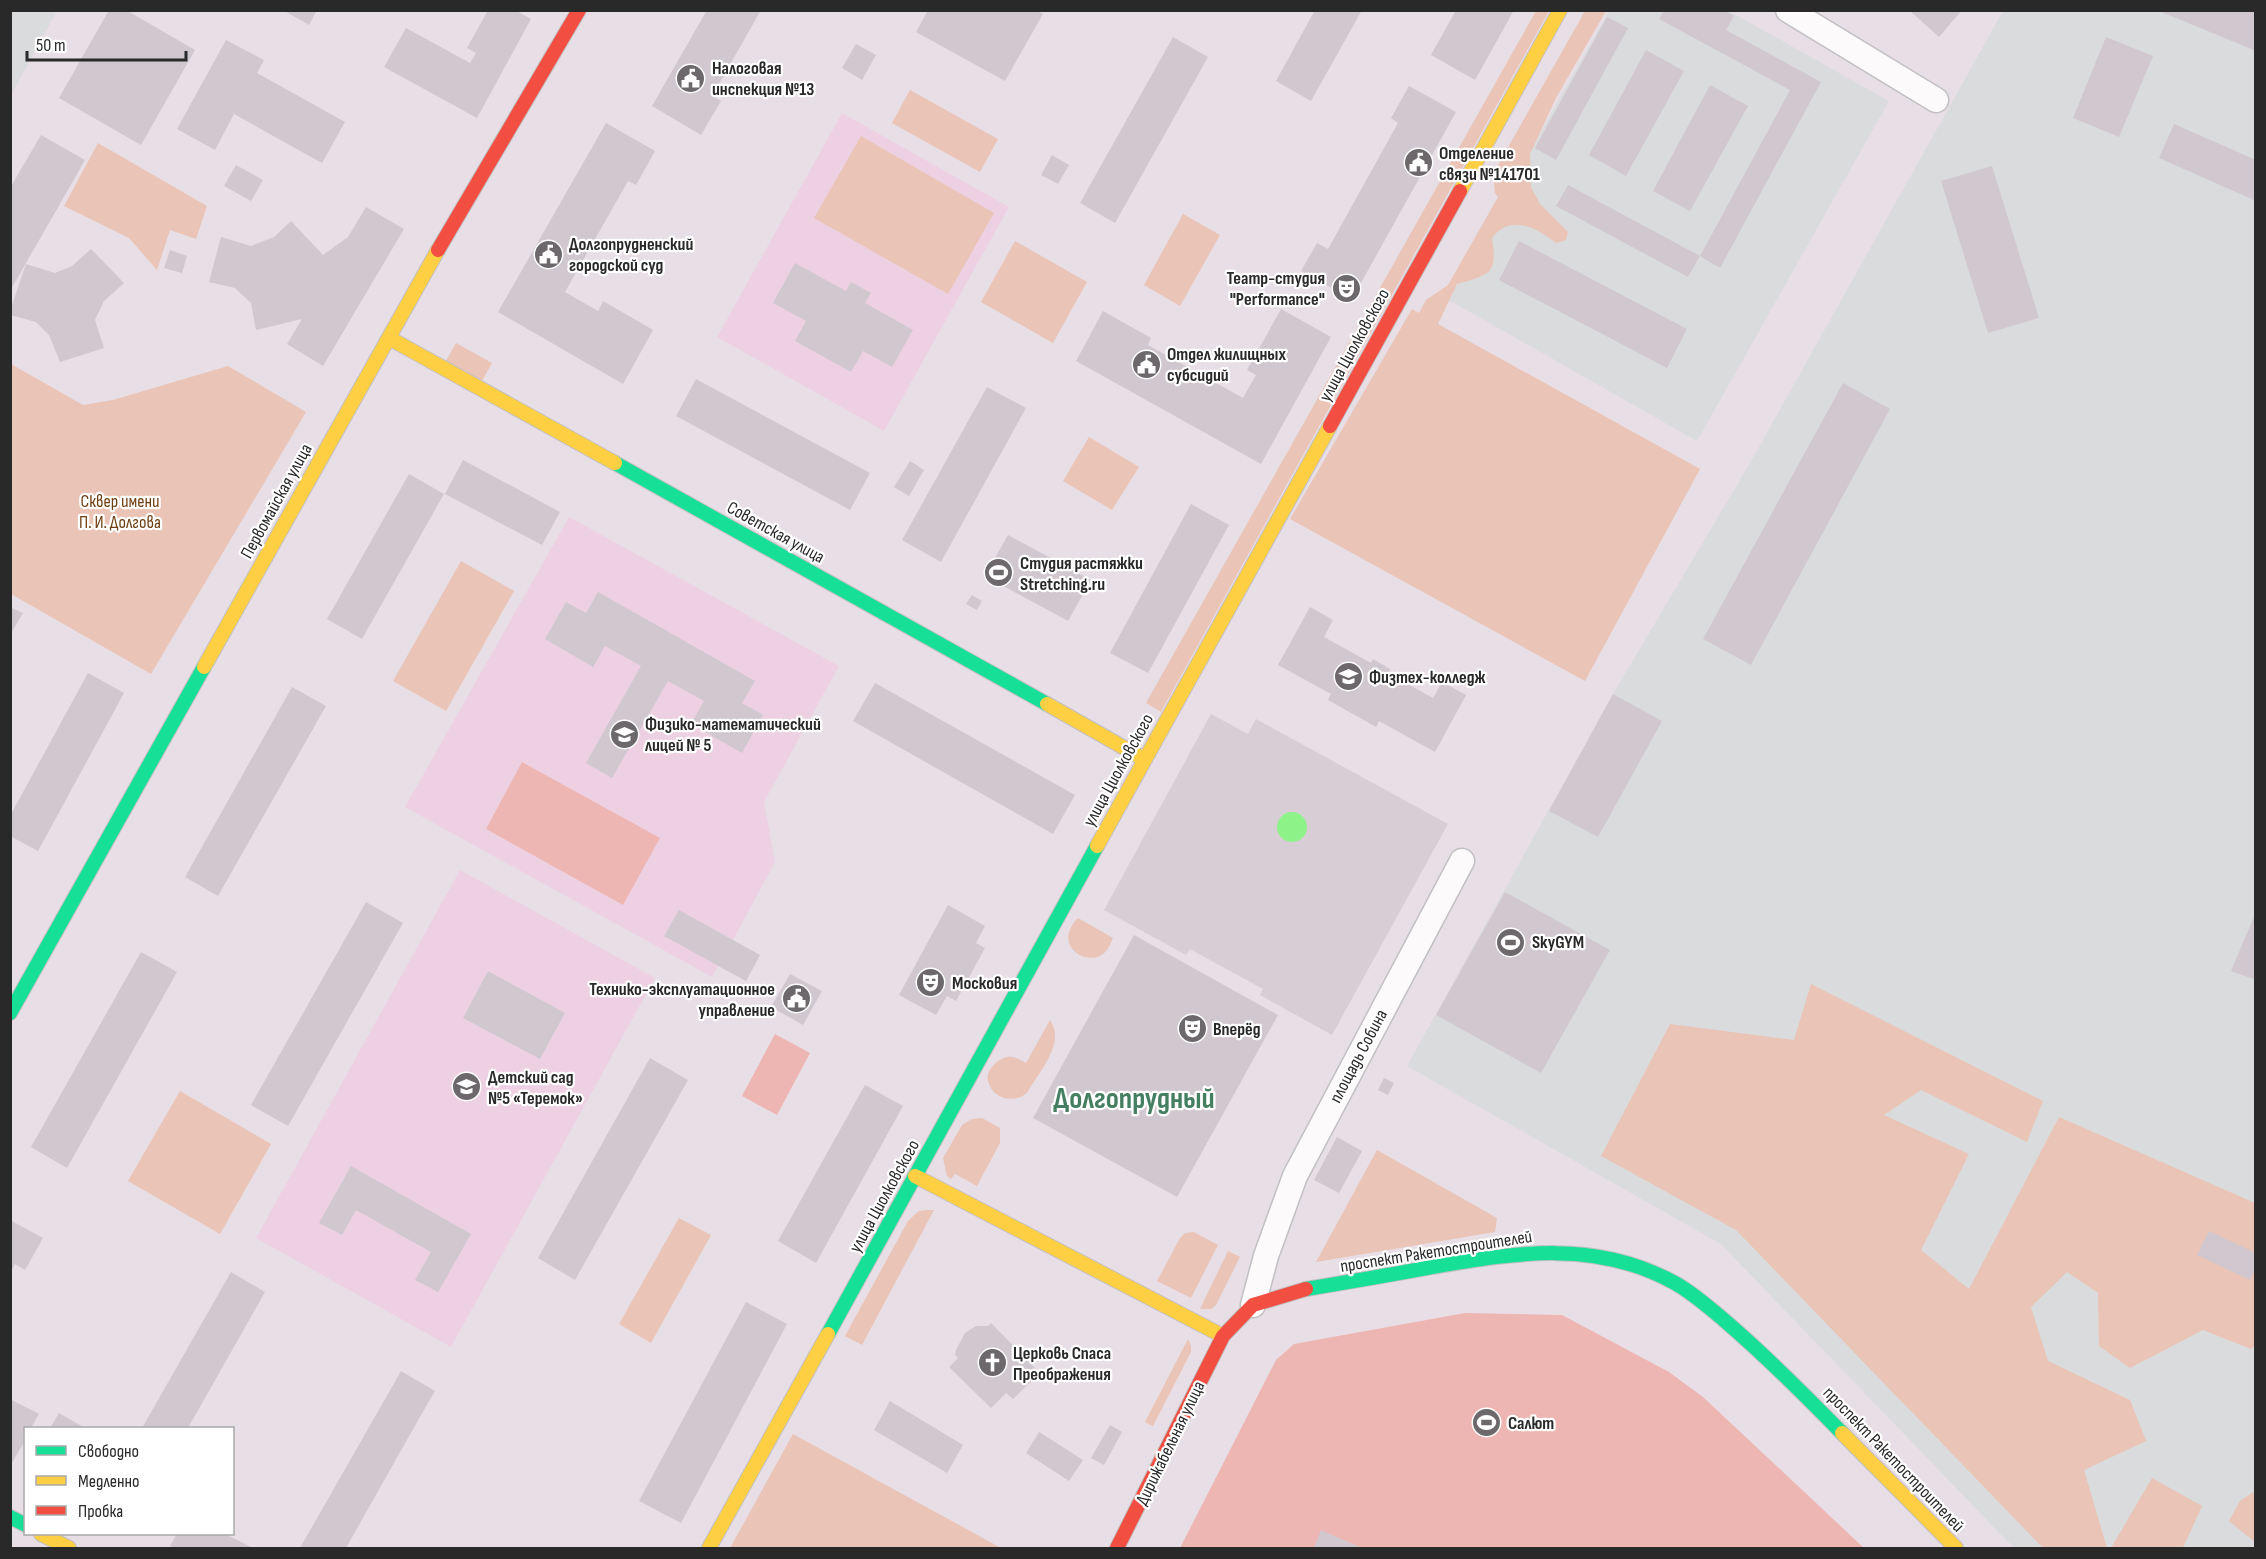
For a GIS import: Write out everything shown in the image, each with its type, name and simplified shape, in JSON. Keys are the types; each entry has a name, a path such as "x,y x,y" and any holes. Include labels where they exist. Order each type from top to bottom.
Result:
{"street":[{"name":"Первомайская улица","path":"10,1013 389,338 579,10"},
{"name":"улица Циолковского","path":"709,1548 1560,10"},
{"path":"1788,10 1936,100"},
{"name":"Советская улица","path":"389,338 848,591 1144,759"},
{"name":"площадь Собина","path":"1253,1305 1266,1256 1295,1176 1462,861"},
{"path":"915,1176 1223,1336"},
{"name":"проспект Ракетостроителей","path":"1223,1336 1253,1305 1294,1291 1499,1256 1540,1252 1578,1253 1632,1265 1672,1281 1694,1295 1765,1354 1956,1548"},
{"name":"Дирижабельная улица","path":"1117,1548 1223,1336"},
{"path":"10,1517 24,1524"},
{"path":"45,1535 69,1548"}],"shaded area":[{"path":"10,11 57,11 11,95"},
{"path":"1609,11 1729,11 1889,101 1697,441 1447,299"},
{"path":"2003,11 2255,11 2255,1548 2014,1548 1721,1244 1407,1066 1613,694 1750,463"},
{"path":"842,113 1009,207 884,431 717,337"},
{"name":"Физико-математический лицей № 5","path":"569,517 839,666 764,802 775,862 733,940 760,955 746,981 718,966 712,977 405,807"},
{"path":"1211,714 1248,734 1256,719 1448,824 1332,1035 1260,995 1263,989 1190,949 1186,955 1104,910"},
{"path":"522,762 660,838 623,905 486,829"},
{"path":"1292,812 1303,816 1307,827 1303,838 1292,842 1281,838 1277,827 1281,816"},
{"name":"Детский сад №5 «Теремок»","path":"460,870 655,978 451,1347 256,1238"},
{"path":"775,1034 810,1053 777,1115 742,1096"},
{"name":"Салют","path":"1465,1313 1562,1315 1669,1372 1703,1397 1864,1548 1180,1548 1276,1360 1294,1344"}],"green space":[{"path":"1536,11 1549,11 1161,712 1146,703"},
{"path":"1585,11 1606,11 1556,98 1530,154 1531,187 1540,204 1568,232 1566,240 1556,243 1541,232 1524,226 1507,226 1499,230 1492,238 1494,259 1489,271 1477,278 1457,284 1438,324 1700,469 1585,681 1290,519 1412,309 1419,313 1426,300 1448,285 1498,197 1495,193 1493,174"},
{"path":"910,90 998,139 980,172 892,123"},
{"path":"861,136 994,213 948,294 814,218"},
{"path":"98,143 207,206 196,239 170,230 157,270 129,238 64,206"},
{"path":"1183,214 1220,235 1180,306 1144,285"},
{"path":"1015,241 1087,282 1053,343 981,302"},
{"path":"456,343 492,363 482,381 446,361"},
{"name":"Сквер имени П. И. Долгова","path":"11,364 83,405 113,400 228,366 306,412 151,674 11,594"},
{"path":"1089,437 1139,467 1112,510 1063,481"},
{"path":"461,561 514,591 446,711 393,681"},
{"path":"1078,918 1113,938 1107,950 1099,956 1091,958 1083,956 1070,946 1068,938"},
{"path":"1811,984 2043,1101 2027,1142 1921,1090 1884,1115 1969,1154 1921,1250 1969,1289 2059,1117 2255,1203 2255,1346 2251,1349 2203,1330 2130,1368 2099,1346 2098,1293 2067,1272 2031,1307 2048,1361 2130,1400 2146,1441 2084,1470 2107,1548 2043,1548 1736,1230 1601,1156 1670,1024 1794,1040"},
{"path":"1050,1020 1055,1038 1053,1048 1027,1093 1010,1099 999,1096 990,1087 988,1081 990,1069 1000,1060 1008,1057 1026,1063"},
{"path":"180,1091 271,1144 220,1234 128,1181"},
{"path":"982,1118 1000,1128 1000,1143 977,1186 955,1174 951,1179 947,1176 943,1158 962,1125 972,1119"},
{"path":"1377,1150 1497,1218 1495,1232 1316,1262"},
{"path":"934,1210 862,1345 845,1336 908,1221 919,1211"},
{"path":"679,1218 711,1235 651,1343 619,1324"},
{"path":"1194,1232 1218,1245 1191,1298 1157,1281 1180,1238 1185,1233"},
{"path":"1228,1251 1240,1257 1216,1305 1211,1309 1200,1309"},
{"path":"1188,1339 1191,1352 1153,1426 1145,1422"},
{"path":"793,1434 1001,1548 730,1548"},
{"path":"2152,1478 2202,1506 2183,1548 2111,1548"},
{"path":"2255,1491 2255,1542 2229,1521 2240,1501"}],"building":[{"path":"109,10 126,10 195,50 141,145 59,98"},
{"path":"283,10 317,10 309,25"},
{"path":"488,10 515,10 531,19 477,118 384,67 406,28 470,63 476,53 467,48"},
{"path":"707,10 761,10 712,96 721,101 701,135 652,106"},
{"path":"928,10 1036,10 1043,14 1005,81 916,32"},
{"path":"1315,10 1362,10 1311,101 1276,81"},
{"path":"1456,10 1514,10 1475,80 1431,55"},
{"path":"1664,10 1724,10 1734,16 1726,30 1821,82 1720,268 1700,256 1790,90 1659,19"},
{"path":"1909,10 1962,10 1939,37"},
{"path":"2256,10 2256,51 2159,11"},
{"path":"1607,17 1628,28 1556,160 1535,148"},
{"path":"1173,37 1208,57 1115,223 1080,203"},
{"path":"2106,37 2153,56 2119,137 2073,118"},
{"path":"226,40 264,60 257,73 345,122 322,163 234,114 215,150 177,129"},
{"path":"856,44 876,55 862,80 842,68"},
{"path":"1646,50 1684,71 1626,176 1589,155"},
{"path":"1710,85 1748,106 1690,211 1653,191"},
{"path":"1409,86 1456,112 1352,299 1301,271 1317,243 1328,249 1398,123 1391,118"},
{"path":"606,123 655,151 636,185 628,181 565,292 598,311 603,301 653,330 623,384 498,312"},
{"path":"2174,124 2256,160 2256,201 2159,158"},
{"path":"41,135 85,160 10,291 10,188"},
{"path":"1052,155 1069,165 1058,184 1041,175"},
{"path":"236,165 263,180 251,201 224,186"},
{"path":"1992,166 2039,318 1988,333 1941,181"},
{"path":"1568,185 1700,256 1688,277 1556,206"},
{"path":"366,207 404,229 323,366 287,344 302,319 256,330 251,303 235,288 209,282 221,237 251,246 274,237 291,221 323,255 348,237"},
{"path":"1519,241 1687,329 1667,368 1499,280"},
{"path":"91,249 124,283 104,301 95,320 104,348 60,362 49,335 36,322 10,315 10,311 26,264 55,273 72,266"},
{"path":"170,250 187,256 182,273 164,268"},
{"path":"795,263 846,291 851,282 871,293 865,303 913,330 892,367 863,351 851,372 795,341 806,321 773,303"},
{"path":"1281,309 1331,337 1261,464 1076,361 1103,311 1151,338 1148,345 1243,398 1256,375 1247,370"},
{"path":"696,379 870,473 850,510 676,416"},
{"path":"1843,383 1890,409 1751,665 1703,639"},
{"path":"987,387 1026,408 941,562 902,540"},
{"path":"463,460 560,512 542,545 445,494"},
{"path":"910,461 924,470 909,496 894,487"},
{"path":"409,474 444,494 362,639 327,619"},
{"path":"1191,504 1229,525 1148,673 1110,653"},
{"path":"1008,535 1091,580 1068,621 985,576"},
{"path":"598,592 755,681 742,703 763,715 742,753 691,724 704,701 668,681 612,778 586,763 641,666 605,646 593,667 545,639 566,602 586,613"},
{"path":"972,595 982,601 977,610 966,604"},
{"path":"10,607 23,613 10,635"},
{"name":"Физтех-колледж","path":"1310,607 1333,620 1324,637 1371,663 1373,659 1390,669 1388,673 1433,698 1442,682 1466,695 1435,752 1379,721 1376,727 1328,700 1331,694 1278,665"},
{"path":"88,673 124,693 38,851 10,836 10,816"},
{"path":"875,683 1075,795 1053,834 853,721"},
{"path":"292,687 326,706 218,896 185,877"},
{"path":"1613,694 1662,721 1598,837 1549,811"},
{"path":"1505,892 1610,950 1541,1073 1436,1015"},
{"path":"366,902 403,923 288,1126 251,1105"},
{"path":"948,905 985,926 976,943 985,948 956,1001 947,996 936,1015 899,995"},
{"path":"679,910 760,955 746,981 664,936"},
{"path":"2256,912 2256,980 2231,971"},
{"path":"1134,935 1278,1015 1177,1197 1033,1118"},
{"path":"141,952 177,972 67,1168 31,1147"},
{"path":"488,971 565,1013 540,1059 463,1018"},
{"name":"Технико-эксплуатационное управление","path":"790,974 822,991 803,1025 771,1007"},
{"path":"650,1058 688,1080 575,1280 538,1258"},
{"path":"1384,1078 1394,1083 1388,1095 1378,1090"},
{"path":"865,1085 903,1106 816,1263 778,1241"},
{"path":"1337,1137 1362,1151 1339,1193 1314,1180"},
{"path":"351,1166 471,1234 438,1292 415,1280 431,1252 356,1210 342,1235 319,1223"},
{"path":"10,1220 43,1238 25,1270 15,1264 10,1273"},
{"path":"2209,1231 2256,1253 2256,1267 2250,1280 2197,1255"},
{"path":"231,1272 265,1292 189,1427 143,1427"},
{"path":"746,1302 787,1324 681,1523 639,1501"},
{"name":"Церковь Спаса Преображения","path":"991,1323 1040,1373 1013,1399 1006,1393 991,1408 949,1367 958,1358 955,1355 956,1350 965,1333 976,1326 988,1326"},
{"path":"401,1371 435,1391 346,1548 300,1548"},
{"path":"10,1399 39,1414 32,1427 24,1427 24,1442 10,1466"},
{"path":"890,1401 963,1445 947,1473 874,1430"},
{"path":"59,1413 83,1427 51,1427"},
{"path":"1110,1425 1122,1432 1104,1465 1091,1458"},
{"path":"1039,1432 1083,1460 1069,1481 1026,1453"},
{"path":"1321,1530 1362,1548 1314,1548"},
{"path":"176,1535 227,1535 253,1548 175,1548 170,1546"}],"traffic: fast":[{"path":"615,463 1047,704"},
{"path":"10,1013 204,667"},
{"path":"828,1334 1097,846"},
{"path":"1306,1289 1524,1254 1554,1253 1614,1260 1643,1268 1673,1282 1693,1295 1755,1347 1842,1433"},
{"path":"10,1517 24,1524"}],"traffic: slow":[{"path":"1460,191 1560,10"},
{"path":"204,667 438,250"},
{"path":"389,338 615,463"},
{"path":"1097,846 1330,426"},
{"path":"1047,704 1144,759"},
{"path":"915,1176 1223,1336"},
{"path":"709,1548 828,1334"},
{"path":"1842,1433 1956,1548"},
{"path":"43,1535 69,1548"}],"traffic: jam":[{"path":"438,250 579,10"},
{"path":"1330,426 1460,191"},
{"path":"1117,1548 1223,1336 1253,1305 1306,1289"}],"place":[{"name":"Налоговая инспекция №13","path":"691,78"},
{"name":"Отделение связи №141701","path":"1418,163"},
{"name":"Долгопрудненский городской суд","path":"548,254"},
{"name":"Театр-студия \"Performance\"","path":"1346,288"},
{"name":"Отдел жилищных субсидий","path":"1146,364"},
{"name":"Студия растяжки Stretching.ru","path":"999,573"},
{"name":"Физтех-колледж","path":"1348,677"},
{"name":"Физико-математический лицей № 5","path":"624,734"},
{"name":"SkyGYM","path":"1511,942"},
{"name":"Московия","path":"931,983"},
{"name":"Технико-эксплуатационное управление","path":"796,999"},
{"name":"Вперёд","path":"1192,1029"},
{"name":"Детский сад №5 «Теремок»","path":"467,1087"},
{"name":"Церковь Спаса Преображения","path":"992,1363"},
{"name":"Салют","path":"1487,1423"}],"district":[{"name":"Долгопрудный","path":"1134,1098"}]}
